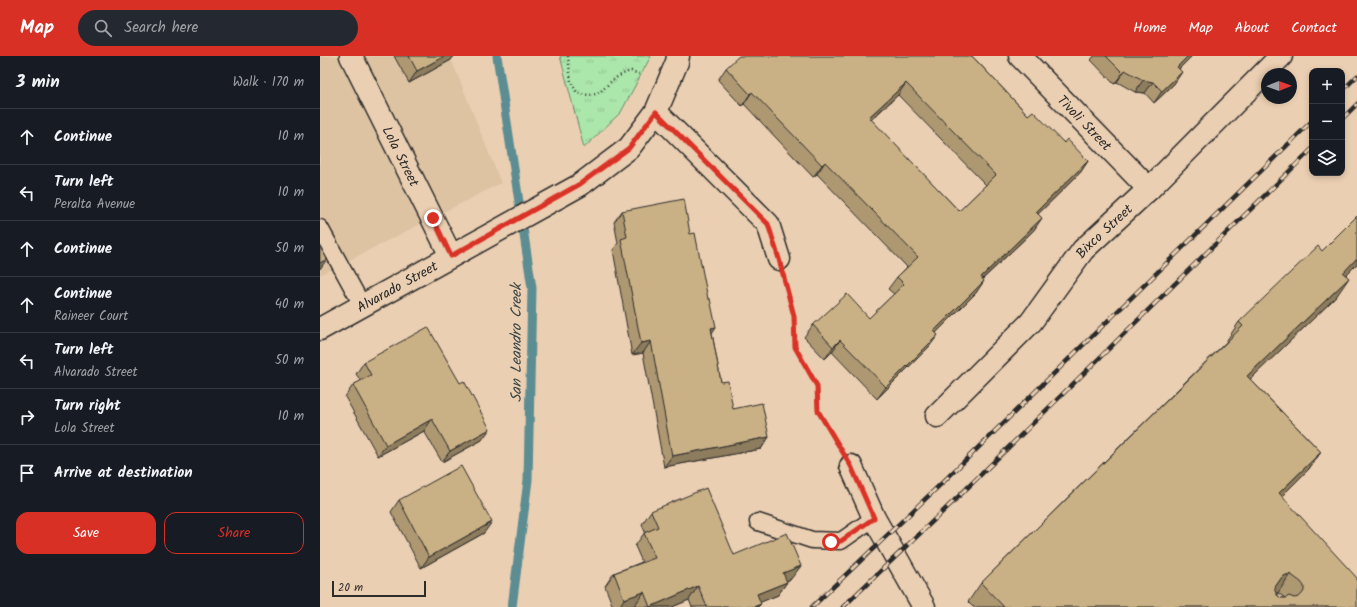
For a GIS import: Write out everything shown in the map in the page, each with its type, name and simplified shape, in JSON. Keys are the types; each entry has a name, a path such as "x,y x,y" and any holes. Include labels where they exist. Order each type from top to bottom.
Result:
{"street":[{"name":"Lola Street","path":"351,56 451,256"},
{"name":"Alvarado Street","path":"320,329 580,184 629,148 656,112 677,62 678,56"},
{"name":"Tivoli Street","path":"1020,56 1149,189"},
{"name":"Bixco Street","path":"938,416 1031,322 1083,250 1149,189 1281,56"},
{"path":"656,112 768,224 779,259"},
{"path":"851,466 874,518 924,607"}],"lane":[{"path":"320,228 362,305"},
{"path":"758,522 812,540 841,541 874,518"}],"path":[{"path":"568,56 571,82 577,93 587,96 597,94 619,76 631,71 639,74"},
{"path":"779,259 794,316 795,347 817,386 818,411 851,466"}],"shaded area":[{"path":"320,56 450,56 501,183 320,275"}],"green space":[{"path":"560,56 651,56 621,112 584,148"}],"building":[{"path":"409,56 445,56 417,71"},
{"path":"739,56 972,56 1028,115 1033,111 1064,143 1067,139 1088,161 1036,212 1042,218 981,277 984,281 934,331 938,335 886,387 840,340 833,347 813,325 847,294 869,318 904,284 897,277 918,257 825,162 822,165 752,92 750,94 726,68","holes":["906,83 996,175 959,211 869,117"]},
{"path":"1106,56 1188,56 1177,67 1182,72 1162,91 1153,82 1143,80 1125,70 1123,73"},
{"path":"684,199 690,234 695,233 708,299 710,299 716,327 711,328 721,382 728,381 733,409 762,403 769,437 672,456 651,341 641,343 621,239 627,237 622,211"},
{"path":"1357,216 1357,258 1343,273 1349,278 1247,376 1321,452 1279,493 1357,578 1357,607 1004,607 981,583 1243,326 1239,322 1318,246 1322,251","holes":["1290,574 1304,586 1304,591 1299,597 1294,598 1289,596 1286,598 1281,598 1275,591 1275,587 1282,577 1286,575"]},
{"path":"320,247 327,259 320,263"},
{"path":"428,327 460,383 464,381 490,429 450,451 432,419 386,445 353,385 371,375 364,362"},
{"path":"461,466 492,522 429,557 399,500"},
{"path":"706,488 734,555 787,533 801,566 783,573 787,582 757,594 761,604 753,607 707,607 698,586 650,607 644,592 624,599 614,573 655,558 644,533 658,527 651,511"}],"waterway":[{"name":"San Leandro Creek","path":"497,56 532,288 528,480 512,607"}],"railway":[{"path":"1345,88 1357,76"},
{"path":"1345,116 1357,104"},
{"path":"812,607 942,483 1309,124"},
{"path":"843,607 957,498 1309,152"}],"route":[{"path":"433,218 451,256 580,184 629,148 656,112 768,224 794,316 795,347 817,386 818,411 851,466 874,518 841,541 831,542"}]}
